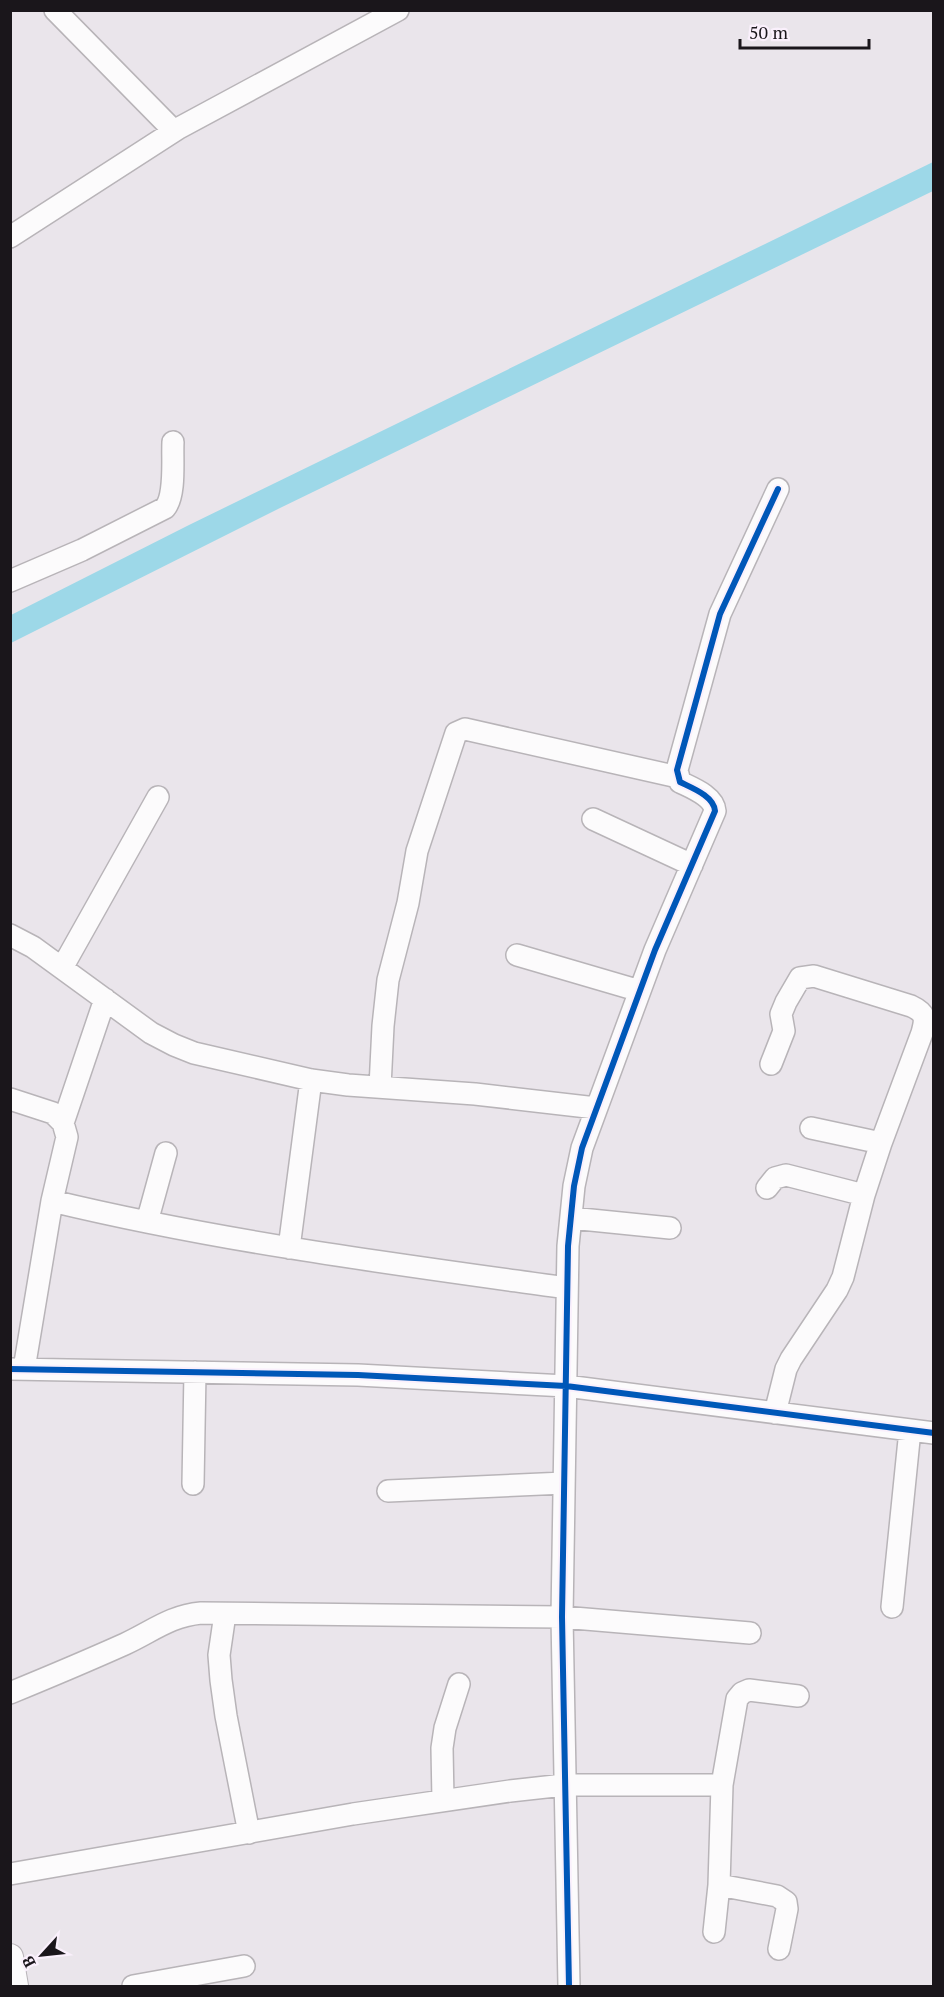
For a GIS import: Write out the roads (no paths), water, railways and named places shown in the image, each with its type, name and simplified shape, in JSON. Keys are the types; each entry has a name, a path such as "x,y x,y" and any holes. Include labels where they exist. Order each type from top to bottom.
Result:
{"street":[{"path":"55,10 174,131"},
{"path":"10,237 174,131 398,10"},
{"path":"10,581 82,550 165,508 172,489 173,442"},
{"path":"569,1986 562,1617 568,1246 574,1186 582,1148 639,991 715,811 707,797 680,782 677,770 720,614 778,489"},
{"path":"380,1087 388,980 408,903 417,851 456,733 465,729 678,777"},
{"path":"63,968 158,797"},
{"path":"593,819 692,865"},
{"path":"10,935 63,968 151,1033 174,1046 213,1058 311,1080 475,1094 596,1108"},
{"path":"517,955 639,991"},
{"path":"771,1064 784,1031 781,1014 798,980 804,976 814,976 920,1010 924,1015 925,1024 864,1195 843,1277 837,1290 791,1359 786,1369 775,1413"},
{"path":"63,1124 105,999"},
{"path":"289,1248 311,1080"},
{"path":"10,1098 53,1113 63,1124 67,1137 17,1369 358,1375 566,1386 933,1433"},
{"path":"811,1128 881,1143"},
{"path":"147,1222 166,1153"},
{"path":"767,1188 775,1178 786,1175 864,1195"},
{"path":"52,1201 147,1222 289,1248 567,1288"},
{"path":"571,1218 670,1228"},
{"path":"193,1484 195,1372"},
{"path":"892,1607 910,1430"},
{"path":"388,1491 564,1483"},
{"path":"225,1614 219,1654 221,1680 249,1833"},
{"path":"10,1693 128,1643 172,1619 185,1615 562,1617 750,1633"},
{"path":"443,1800 442,1748 445,1728 459,1684"},
{"path":"714,1932 719,1885 722,1785 737,1699 749,1690 798,1696"},
{"path":"10,1874 443,1800 564,1785 722,1785"},
{"path":"719,1885 777,1896 786,1902 787,1909 778,1948"},
{"path":"10,1957 15,1986"},
{"path":"133,1986 244,1966"}],"water":[{"path":"933,162 933,191 280,508 11,643 11,615 189,525"}]}
